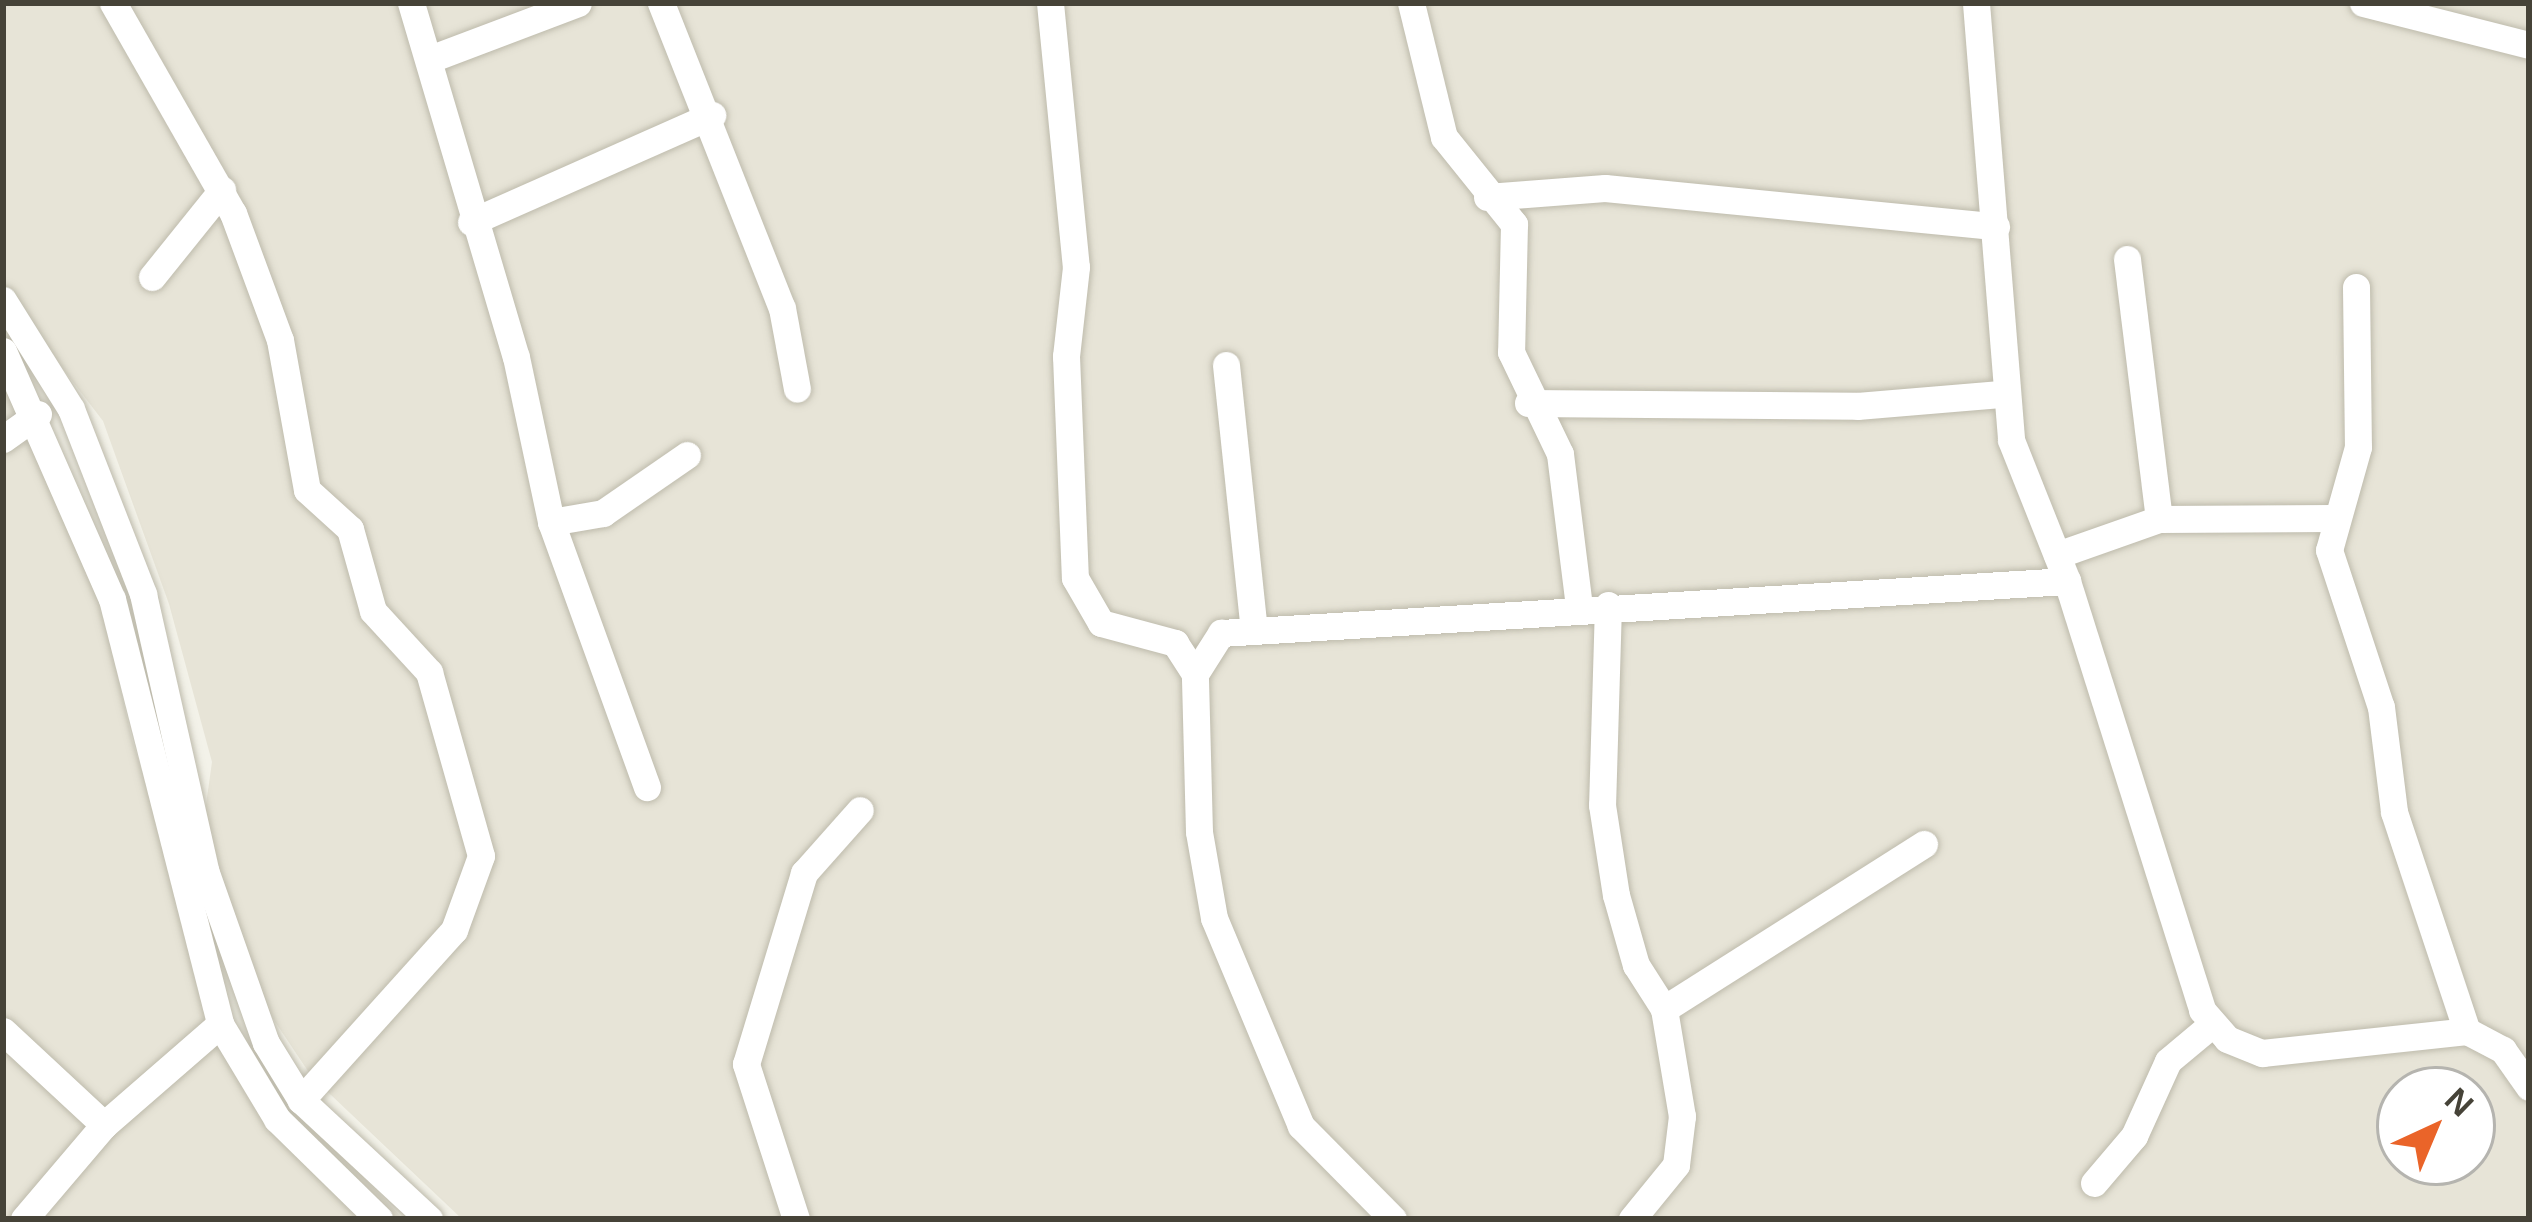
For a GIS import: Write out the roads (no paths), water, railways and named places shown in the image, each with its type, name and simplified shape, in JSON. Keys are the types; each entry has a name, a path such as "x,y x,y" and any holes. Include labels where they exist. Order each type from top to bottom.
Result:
{"street":[{"path":"112,3 221,190 280,340 307,490 350,529 373,611 429,672 481,856 454,930 302,1100"},
{"path":"411,3 430,59 551,522 647,787"},
{"path":"430,59 578,3"},
{"path":"661,3 712,116 782,308 797,388"},
{"path":"1050,3 1076,267 1066,336 1076,578 1101,622 1174,643 1195,674 1198,832 1214,918 1301,1126 1393,1219"},
{"path":"1411,3 1444,137 1486,197 1514,224 1510,352 1528,403 1560,454 1593,606 1602,806 1636,965 1664,1009 1682,1144 1632,1219"},
{"path":"1976,3 1996,226 2001,394 2211,1024 2276,1054 2467,1030 2503,1050 2529,1088"},
{"path":"2363,3 2529,45"},
{"path":"471,222 712,116"},
{"path":"1486,197 1605,188 1996,226"},
{"path":"152,277 221,190"},
{"path":"2127,259 2159,519"},
{"path":"2356,286 2359,447 2333,518 2329,550 2381,706 2393,812 2467,1030"},
{"path":"3,300 71,409 143,594 229,956 302,1100 429,1219"},
{"path":"3,351 38,414 112,599 220,1024 277,1120 375,1219"},
{"path":"1226,365 1253,625"},
{"path":"1528,403 1856,406 2001,394"},
{"path":"3,439 38,414"},
{"path":"551,522 603,513 687,455"},
{"path":"2056,555 2159,519 2333,518"},
{"path":"1195,674 1221,633 1253,625 2067,581"},
{"path":"796,1219 746,1064 804,873 860,810"},
{"path":"1664,1009 1924,844"},
{"path":"24,1219 104,1125 220,1024"},
{"path":"2094,1184 2134,1136 2168,1061 2211,1024"},
{"path":"3,1031 104,1125"}]}
